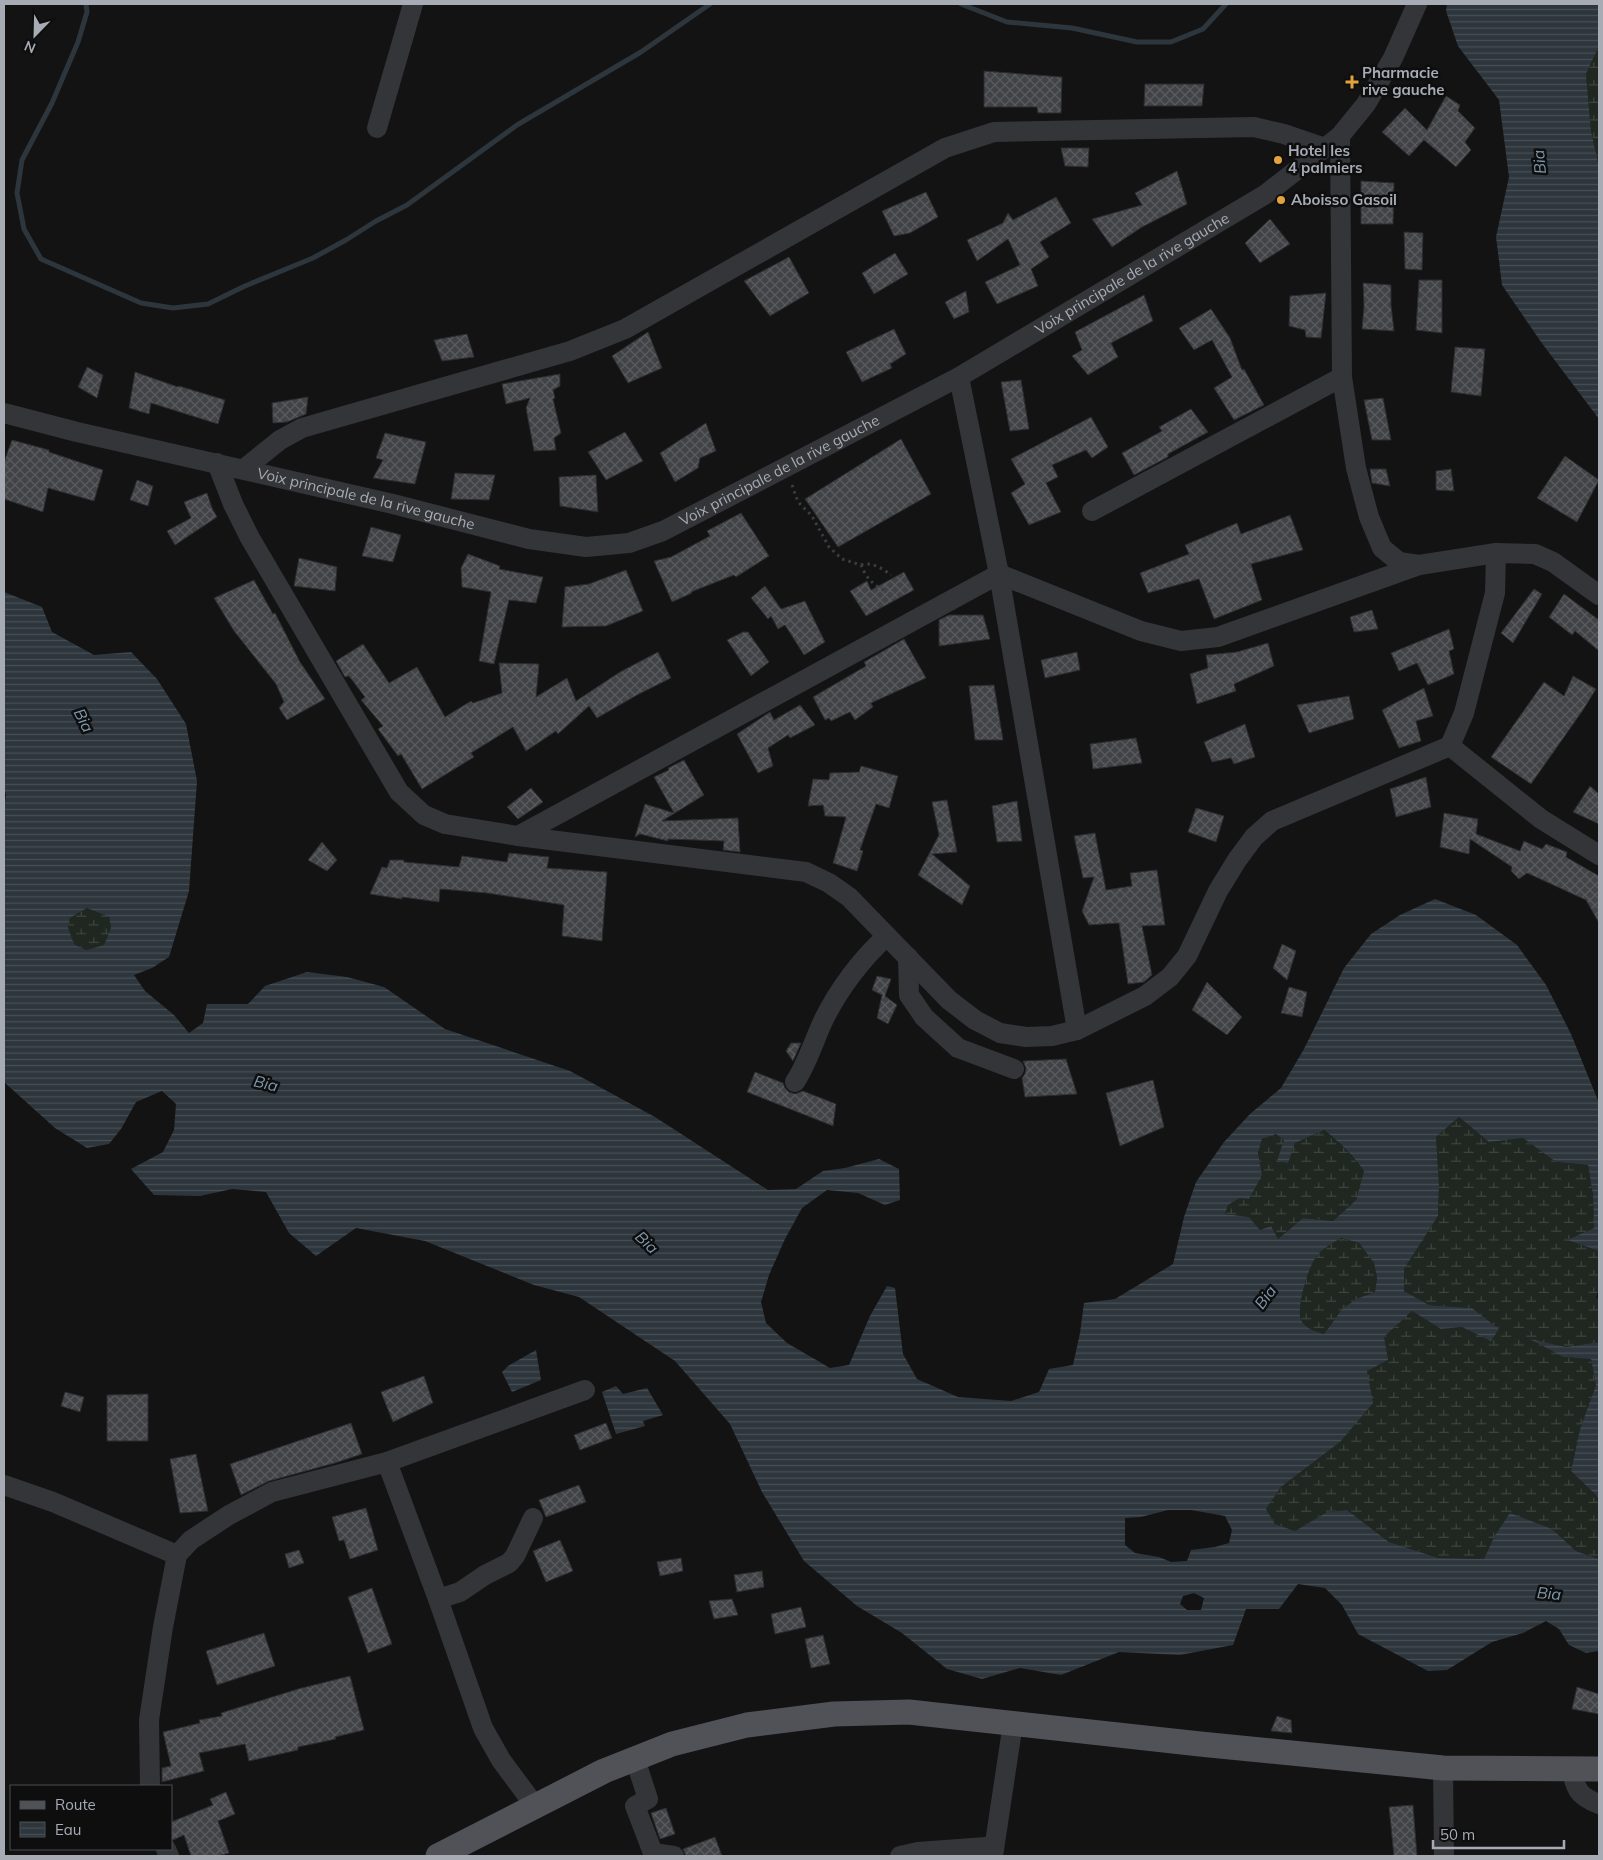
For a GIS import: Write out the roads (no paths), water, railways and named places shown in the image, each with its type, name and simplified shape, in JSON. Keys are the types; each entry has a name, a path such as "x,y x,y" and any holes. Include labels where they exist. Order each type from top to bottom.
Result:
{"main road":[{"path":"438,1856 604,1771 672,1744 747,1725 834,1714 909,1712 1443,1768 1599,1769"}],"street":[{"path":"377,128 413,4"},
{"name":"Voix principale de la rive gauche","path":"4,413 77,432 393,504 529,539 586,547 629,543 663,531 959,378 1266,194 1332,142 1366,104 1393,58 1417,4"},
{"path":"244,469 280,440 302,428 570,351 625,329 945,148 994,132 1254,127 1332,142 1342,377 1356,468 1369,517 1382,548 1399,562 1419,565"},
{"path":"1092,511 1342,377"},
{"path":"959,378 999,574 1077,1030"},
{"path":"217,463 233,504 250,538 399,792 424,815 445,824 518,836 806,872 829,883 849,897 950,1000 975,1020 1000,1033 1026,1037 1052,1036 1077,1030 1145,996 1170,977 1187,956 1218,891 1236,860 1254,837 1272,821 1450,746 1464,713 1494,593 1496,554"},
{"path":"999,574 1141,632 1181,641 1218,637 1419,565 1496,554 1535,554 1553,562 1599,595"},
{"path":"518,836 999,574"},
{"path":"1450,746 1541,819 1599,855"},
{"path":"795,1082 803,1070 824,1019 837,996 871,950 887,936"},
{"path":"908,957 909,995 924,1017 958,1048 1014,1069"},
{"path":"150,1785 149,1720 163,1627 177,1554 191,1540 229,1515 272,1492 386,1462 585,1390"},
{"path":"386,1462 438,1599 482,1728 501,1760 535,1806"},
{"path":"4,1485 54,1502 177,1554"},
{"path":"438,1599 460,1592 485,1575 509,1563 515,1556 533,1518"},
{"path":"900,1856 918,1852 986,1847 994,1852 1013,1724"},
{"path":"635,1759 648,1799 635,1806 653,1853 674,1856"},
{"path":"1443,1768 1444,1856"},
{"path":"1572,1770 1574,1786 1580,1794 1599,1804"}],"water":[{"name":"Bia","path":"1447,4 1599,4 1599,46 1586,74 1591,131 1599,167 1599,419 1541,342 1502,285 1496,237 1509,177 1499,100 1458,46 1446,11"},
{"name":"Bia","path":"4,592 42,607 52,632 94,655 131,652 157,679 186,724 197,781 189,891 169,957 152,968 134,975 145,991 174,1015 189,1033 203,1023 207,1004 248,1004 265,986 307,972 347,977 384,987 445,1029 570,1071 655,1117 768,1190 796,1189 823,1171 845,1168 879,1159 899,1169 900,1200 885,1205 858,1193 827,1190 802,1208 785,1239 769,1275 761,1302 766,1323 787,1343 830,1368 849,1365 870,1316 887,1286 895,1288 903,1354 917,1379 958,1397 1011,1401 1039,1392 1049,1369 1073,1365 1084,1303 1115,1299 1173,1264 1184,1217 1196,1182 1224,1142 1250,1114 1281,1088 1304,1049 1344,968 1371,934 1400,915 1435,899 1476,915 1517,945 1546,985 1571,1034 1599,1103 1599,1251 1567,1240 1594,1228 1593,1195 1588,1165 1556,1162 1523,1138 1489,1142 1459,1117 1436,1137 1439,1184 1438,1216 1404,1269 1404,1291 1429,1305 1472,1308 1499,1329 1491,1341 1462,1327 1441,1329 1412,1311 1384,1337 1388,1360 1367,1371 1373,1403 1340,1442 1281,1487 1266,1509 1275,1524 1295,1531 1327,1512 1347,1510 1389,1542 1439,1558 1484,1559 1494,1537 1510,1513 1552,1529 1576,1551 1599,1559 1599,1651 1586,1653 1569,1645 1559,1629 1546,1621 1523,1633 1492,1642 1447,1670 1428,1671 1358,1634 1342,1605 1325,1588 1298,1584 1279,1609 1246,1609 1233,1645 1180,1655 1119,1652 1061,1675 1020,1668 982,1679 947,1669 902,1633 857,1606 804,1561 762,1492 730,1424 675,1361 579,1297 534,1285 425,1241 356,1228 316,1256 289,1233 266,1192 232,1189 200,1196 154,1195 131,1169 163,1152 174,1130 176,1104 162,1091 136,1102 121,1129 109,1144 87,1148 55,1128 4,1082 4,807 6,795 4,788","holes":["87,908 109,917 111,928 104,945 86,950 74,944 68,927 70,918","1324,1130 1340,1144 1364,1171 1356,1200 1333,1221 1303,1218 1278,1239 1271,1226 1260,1230 1249,1217 1225,1214 1228,1205 1240,1198 1249,1199 1262,1175 1258,1153 1262,1139 1276,1134 1284,1140 1277,1161 1288,1163 1295,1143","1341,1238 1359,1243 1374,1263 1377,1278 1375,1292 1359,1298 1343,1308 1324,1334 1305,1326 1301,1320 1300,1307 1306,1279 1313,1262 1327,1246","1168,1510 1191,1510 1225,1516 1232,1530 1229,1543 1191,1550 1187,1561 1171,1562 1159,1557 1135,1553 1125,1545 1125,1518 1141,1517","1194,1593 1204,1598 1201,1610 1187,1610 1180,1604 1183,1596"]},
{"path":"1530,1339 1566,1347 1599,1342 1599,1498 1571,1471 1580,1429 1596,1385 1591,1359 1563,1357"},
{"path":"536,1350 541,1380 512,1392 502,1372 508,1366"},
{"path":"616,1386 623,1394 647,1388 663,1415 643,1421 645,1426 616,1434 602,1392"}],"waterway":[{"path":"86,4 87,12 78,42 52,103 22,160 17,193 24,229 41,259 141,303 173,308 208,304 245,286 313,258 346,240 376,221 407,205 517,125 641,52 710,4"},
{"path":"961,4 1007,22 1072,28 1137,42 1171,42 1203,29 1226,4"}],"place":[{"name":"Pharmacie rive gauche","path":"1352,82"},
{"name":"Hotel les 4 palmiers","path":"1278,160"},
{"name":"Aboisso Gasoil","path":"1281,200"}]}
